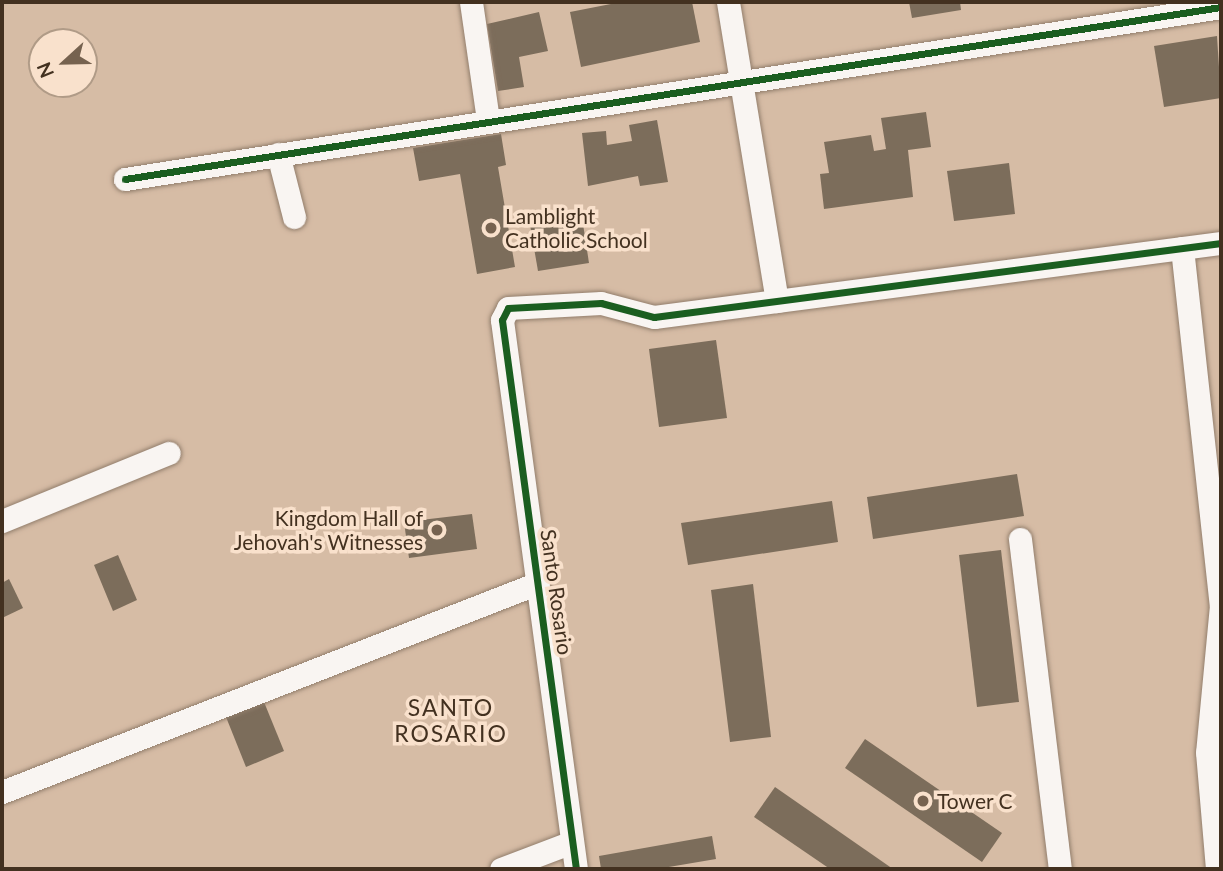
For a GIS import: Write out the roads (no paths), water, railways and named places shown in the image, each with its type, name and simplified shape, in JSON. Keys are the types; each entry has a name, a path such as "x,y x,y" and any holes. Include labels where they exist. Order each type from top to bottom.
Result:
{"street":[{"path":"471,2 488,120"},
{"path":"728,2 777,301 1221,243"},
{"path":"125,179 741,79 1221,7"},
{"path":"278,154 294,217"},
{"path":"1182,248 1221,605 1207,752 1217,869"},
{"name":"Santo Rosario","path":"576,869 502,320 508,308 517,304 601,303 654,317 777,301"},
{"path":"2,521 169,453"},
{"path":"1020,539 1060,869"},
{"path":"2,792 538,583"},
{"path":"501,869 572,842"}],"place":[{"name":"Lamblight Catholic School","path":"491,228"},
{"name":"Kingdom Hall of Jehovah's Witnesses","path":"437,530"},
{"name":"Tower C","path":"923,801"}],"district":[{"name":"SANTO ROSARIO","path":"451,720"}]}
